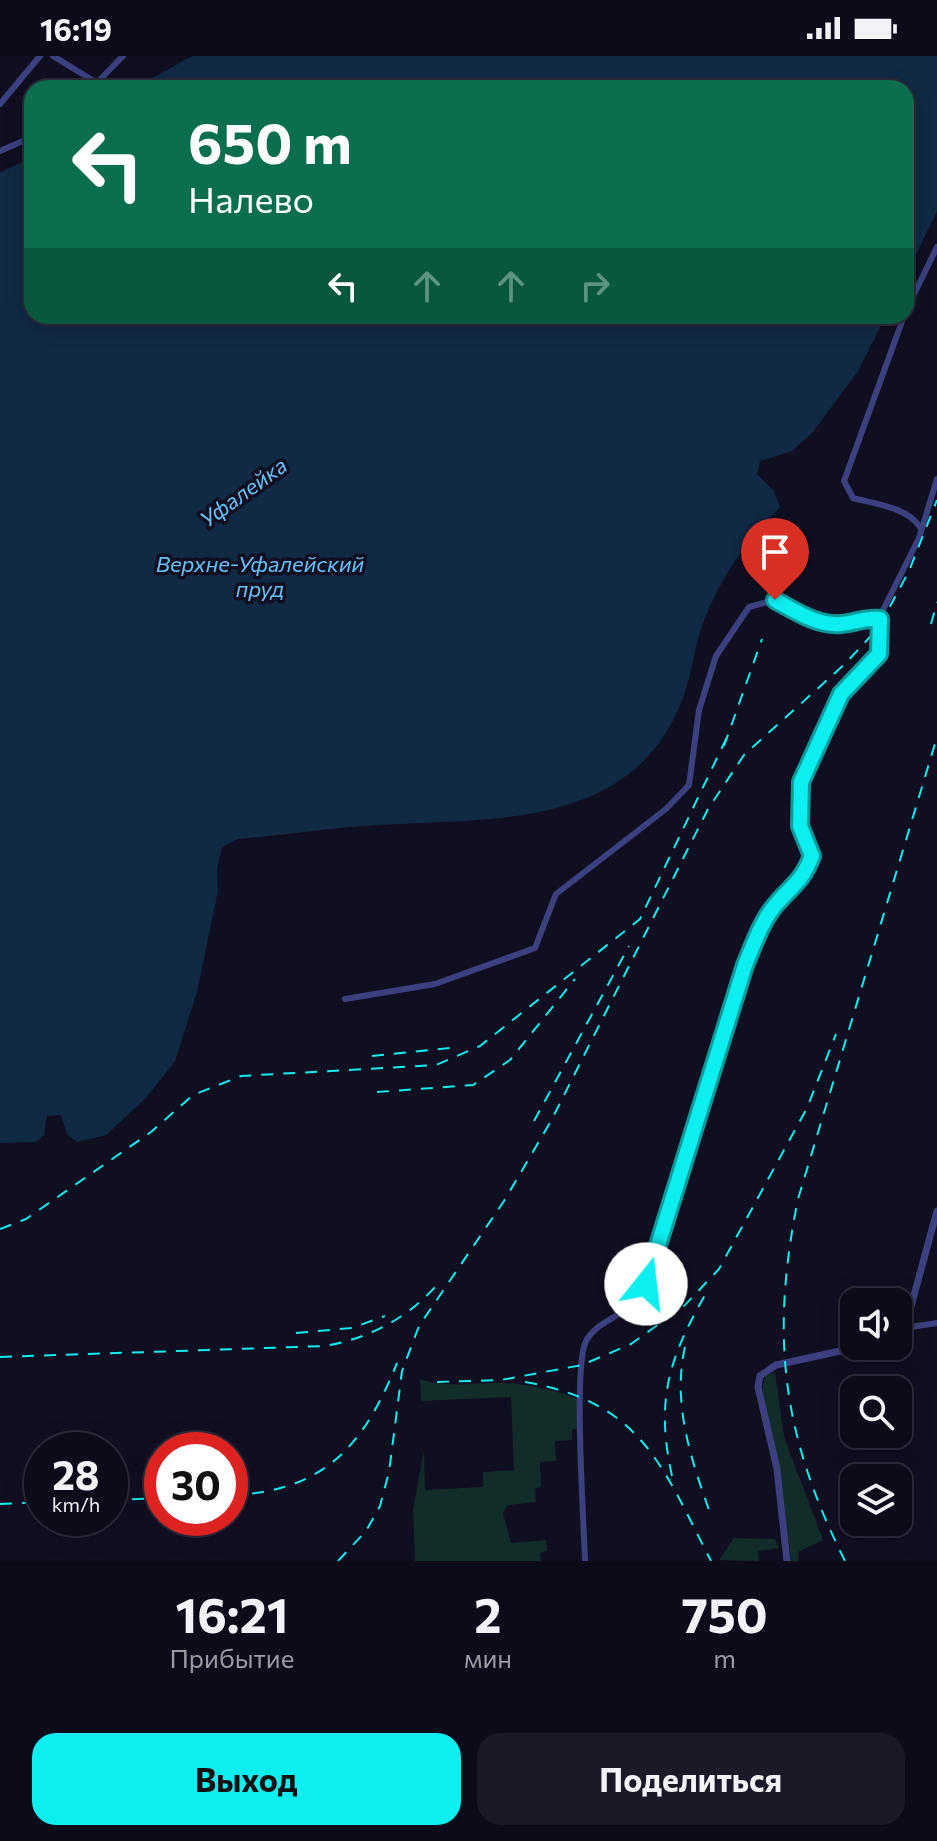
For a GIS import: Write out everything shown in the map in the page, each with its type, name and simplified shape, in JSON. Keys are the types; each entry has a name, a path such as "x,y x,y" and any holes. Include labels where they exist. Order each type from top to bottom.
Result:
{"street":[{"path":"0,104 40,56"},
{"path":"53,56 88,80"},
{"path":"100,80 123,56"},
{"path":"0,151 24,140"},
{"path":"914,295 937,247"},
{"path":"901,324 844,481 853,498 914,518 920,527"},
{"path":"585,1561 583,1349 595,1330 632,1307 646,1284 745,965 765,920 778,901 799,884 812,856 800,826 801,782 841,694 879,654 880,619 902,577 937,479"},
{"path":"345,999 435,984 535,948 556,894 666,809 689,785 699,710 716,656 749,607 775,600 812,619 840,624 869,617 880,619"},
{"path":"912,1303 937,1211"},
{"path":"912,1326 937,1323"},
{"path":"787,1561 777,1469 758,1387 760,1376 776,1365 840,1351"}],"green space":[{"path":"775,1372 784,1437 823,1540 798,1552 799,1561 791,1561 780,1469 762,1390 765,1377"},
{"path":"420,1379 448,1384 517,1384 578,1399 577,1428 572,1430 572,1440 555,1441 556,1461 540,1462 541,1487 535,1488 536,1502 508,1505 503,1513 511,1543 546,1540 547,1551 540,1553 541,1561 415,1561 413,1510 424,1449 425,1490 483,1487 483,1472 514,1470 511,1397 421,1401"},
{"path":"734,1538 775,1539 779,1548 758,1551 759,1561 719,1560"}],"water":[{"path":"192,56 937,56 937,211 914,258 914,80 145,80"},
{"name":"Верхне-Уфалейский пруд","path":"24,162 24,324 882,324 858,371 813,432 792,451 760,461 757,474 774,491 780,508 730,568 704,621 685,692 663,737 634,770 598,793 558,808 468,821 377,825 238,839 222,847 217,870 218,890 197,992 175,1061 146,1098 106,1135 77,1142 67,1134 61,1115 47,1116 44,1135 36,1142 0,1143 0,172"}],"railway":[{"path":"338,1561 366,1531 380,1506 389,1472 402,1371 419,1326 504,1201 551,1121 708,809 744,755 846,663 879,627 909,571 937,500"},
{"path":"931,624 937,602"},
{"path":"724,746 762,639"},
{"path":"0,1229 26,1219 151,1132 193,1095 241,1076 436,1065 480,1046 640,919 727,737"},
{"path":"845,1561 807,1471 787,1384 784,1341 789,1249 798,1199 937,737"},
{"path":"534,1121 629,946"},
{"path":"377,1092 473,1085 510,1060 575,979"},
{"path":"437,1382 501,1380 582,1365 631,1344 684,1306 719,1269 807,1108 836,1034"},
{"path":"372,1056 458,1047"},
{"path":"0,1357 325,1346 357,1338 385,1326 412,1309 436,1286"},
{"path":"672,1476 665,1424 669,1379 684,1336 708,1290"},
{"path":"296,1333 352,1328 385,1316"},
{"path":"685,1347 682,1410 690,1451 709,1510"},
{"path":"248,1493 292,1485 316,1474 337,1459 370,1418 397,1363"},
{"path":"525,1382 565,1392 597,1405 622,1422 644,1443 678,1496 711,1561"},
{"path":"128,1499 144,1499"},
{"path":"0,1504 24,1503"}],"route":[{"path":"646,1284 712,1062 745,965 765,920 778,901 799,884 812,856 809,841 800,826 801,782 841,694 874,662 881,646 880,619 869,617 840,624 812,619 775,600"}],"water label":[{"name":"Уфалейка","path":"243,492"}]}
